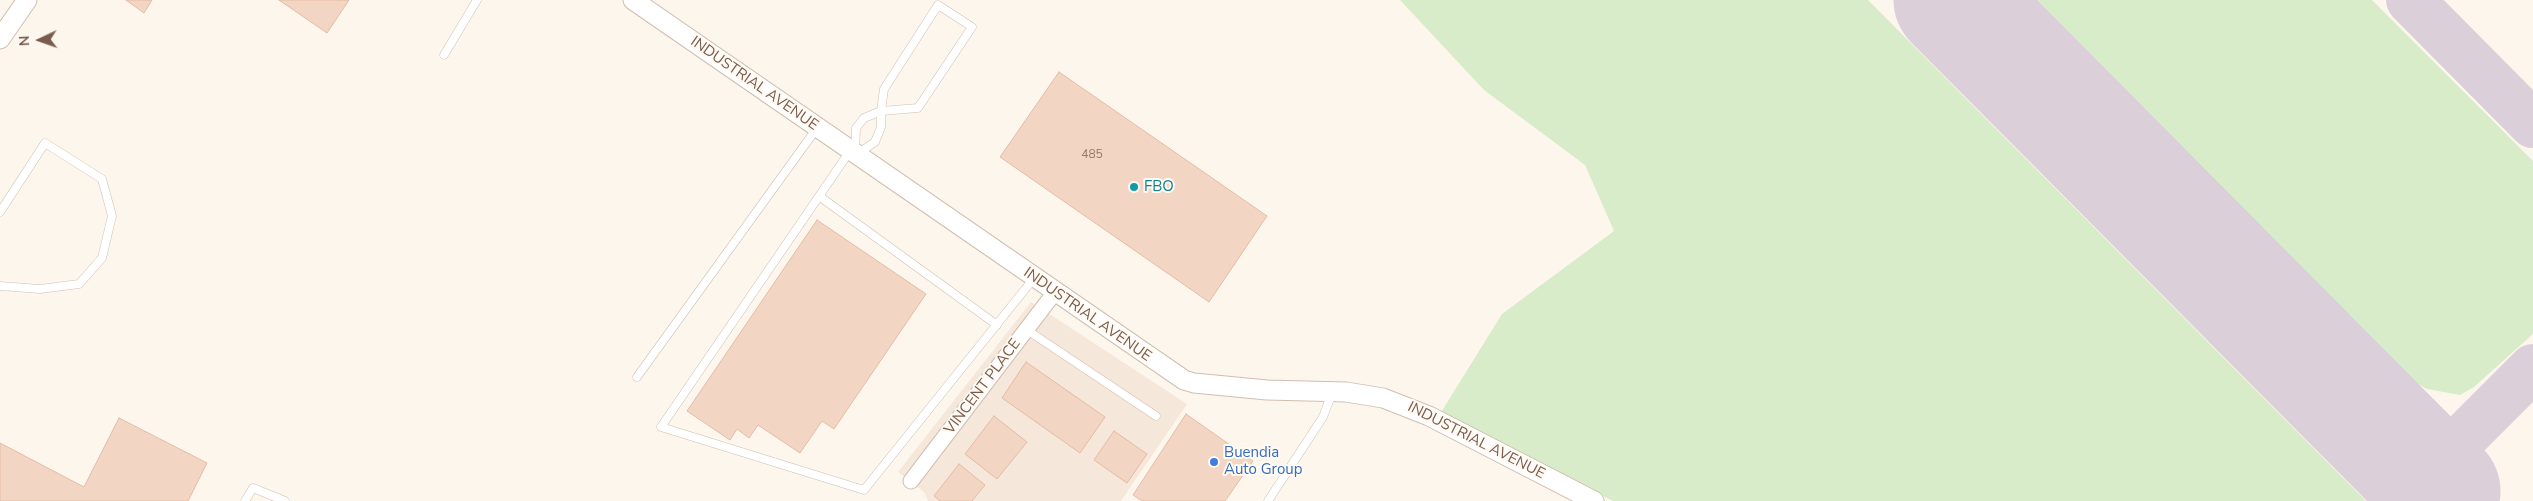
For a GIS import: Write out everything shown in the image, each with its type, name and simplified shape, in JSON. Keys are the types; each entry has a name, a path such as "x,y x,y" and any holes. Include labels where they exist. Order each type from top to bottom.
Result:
{"street":[{"path":"0,39 27,0"},
{"name":"INDUSTRIAL AVENUE","path":"633,0 1034,278 1189,382 1267,390 1333,391 1376,396 1406,406 1594,501"},
{"name":"VINCENT PLACE","path":"911,481 1055,292"}],"lane":[{"path":"444,55 477,0"},
{"path":"853,153 856,128 864,118 881,111 918,108 972,27 938,5 884,89 881,111 881,127 875,142 853,153 819,196 661,427 864,490 1034,278"},
{"path":"637,377 817,128"},
{"path":"0,212 45,143 102,179 112,216 102,258 80,284 40,289 0,286"},
{"path":"819,196 997,325"},
{"path":"1027,330 1156,416"},
{"path":"1268,501 1323,417 1333,391"},
{"path":"245,501 253,488 286,501"}],"shaded area":[{"path":"1031,302 1187,404 1121,501 928,501 924,492 898,472"}],"green space":[{"path":"1400,0 1868,0 2366,501 1613,501 1440,414 1502,314 1614,231 1585,165 1484,90"},
{"path":"2031,0 2372,0 2533,161 2533,334 2474,387 2460,395 2427,389 2410,379"}],"building":[{"path":"126,0 152,0 144,13"},
{"path":"279,0 349,0 327,33"},
{"name":"FBO","path":"1059,72 1267,216 1209,302 1000,157"},
{"path":"817,220 926,294 834,429 822,421 800,453 758,425 749,438 737,429 730,440 687,411"},
{"path":"1026,362 1105,417 1080,453 1002,398"},
{"path":"1186,414 1253,461 1225,501 1142,501 1133,495"},
{"path":"994,416 1027,442 997,479 965,454"},
{"path":"119,418 207,463 188,501 0,501 0,443 84,487"},
{"path":"1114,431 1147,454 1127,483 1094,460"},
{"path":"959,464 985,485 972,501 940,501 934,496"}],"taxiway":[{"path":"2410,0 2533,124"},
{"path":"2426,475 2533,368"}],"runway":[{"path":"1953,0 2441,491"}],"place":[{"name":"FBO","path":"1134,187"},
{"name":"Buendia Auto Group","path":"1214,462"}]}
